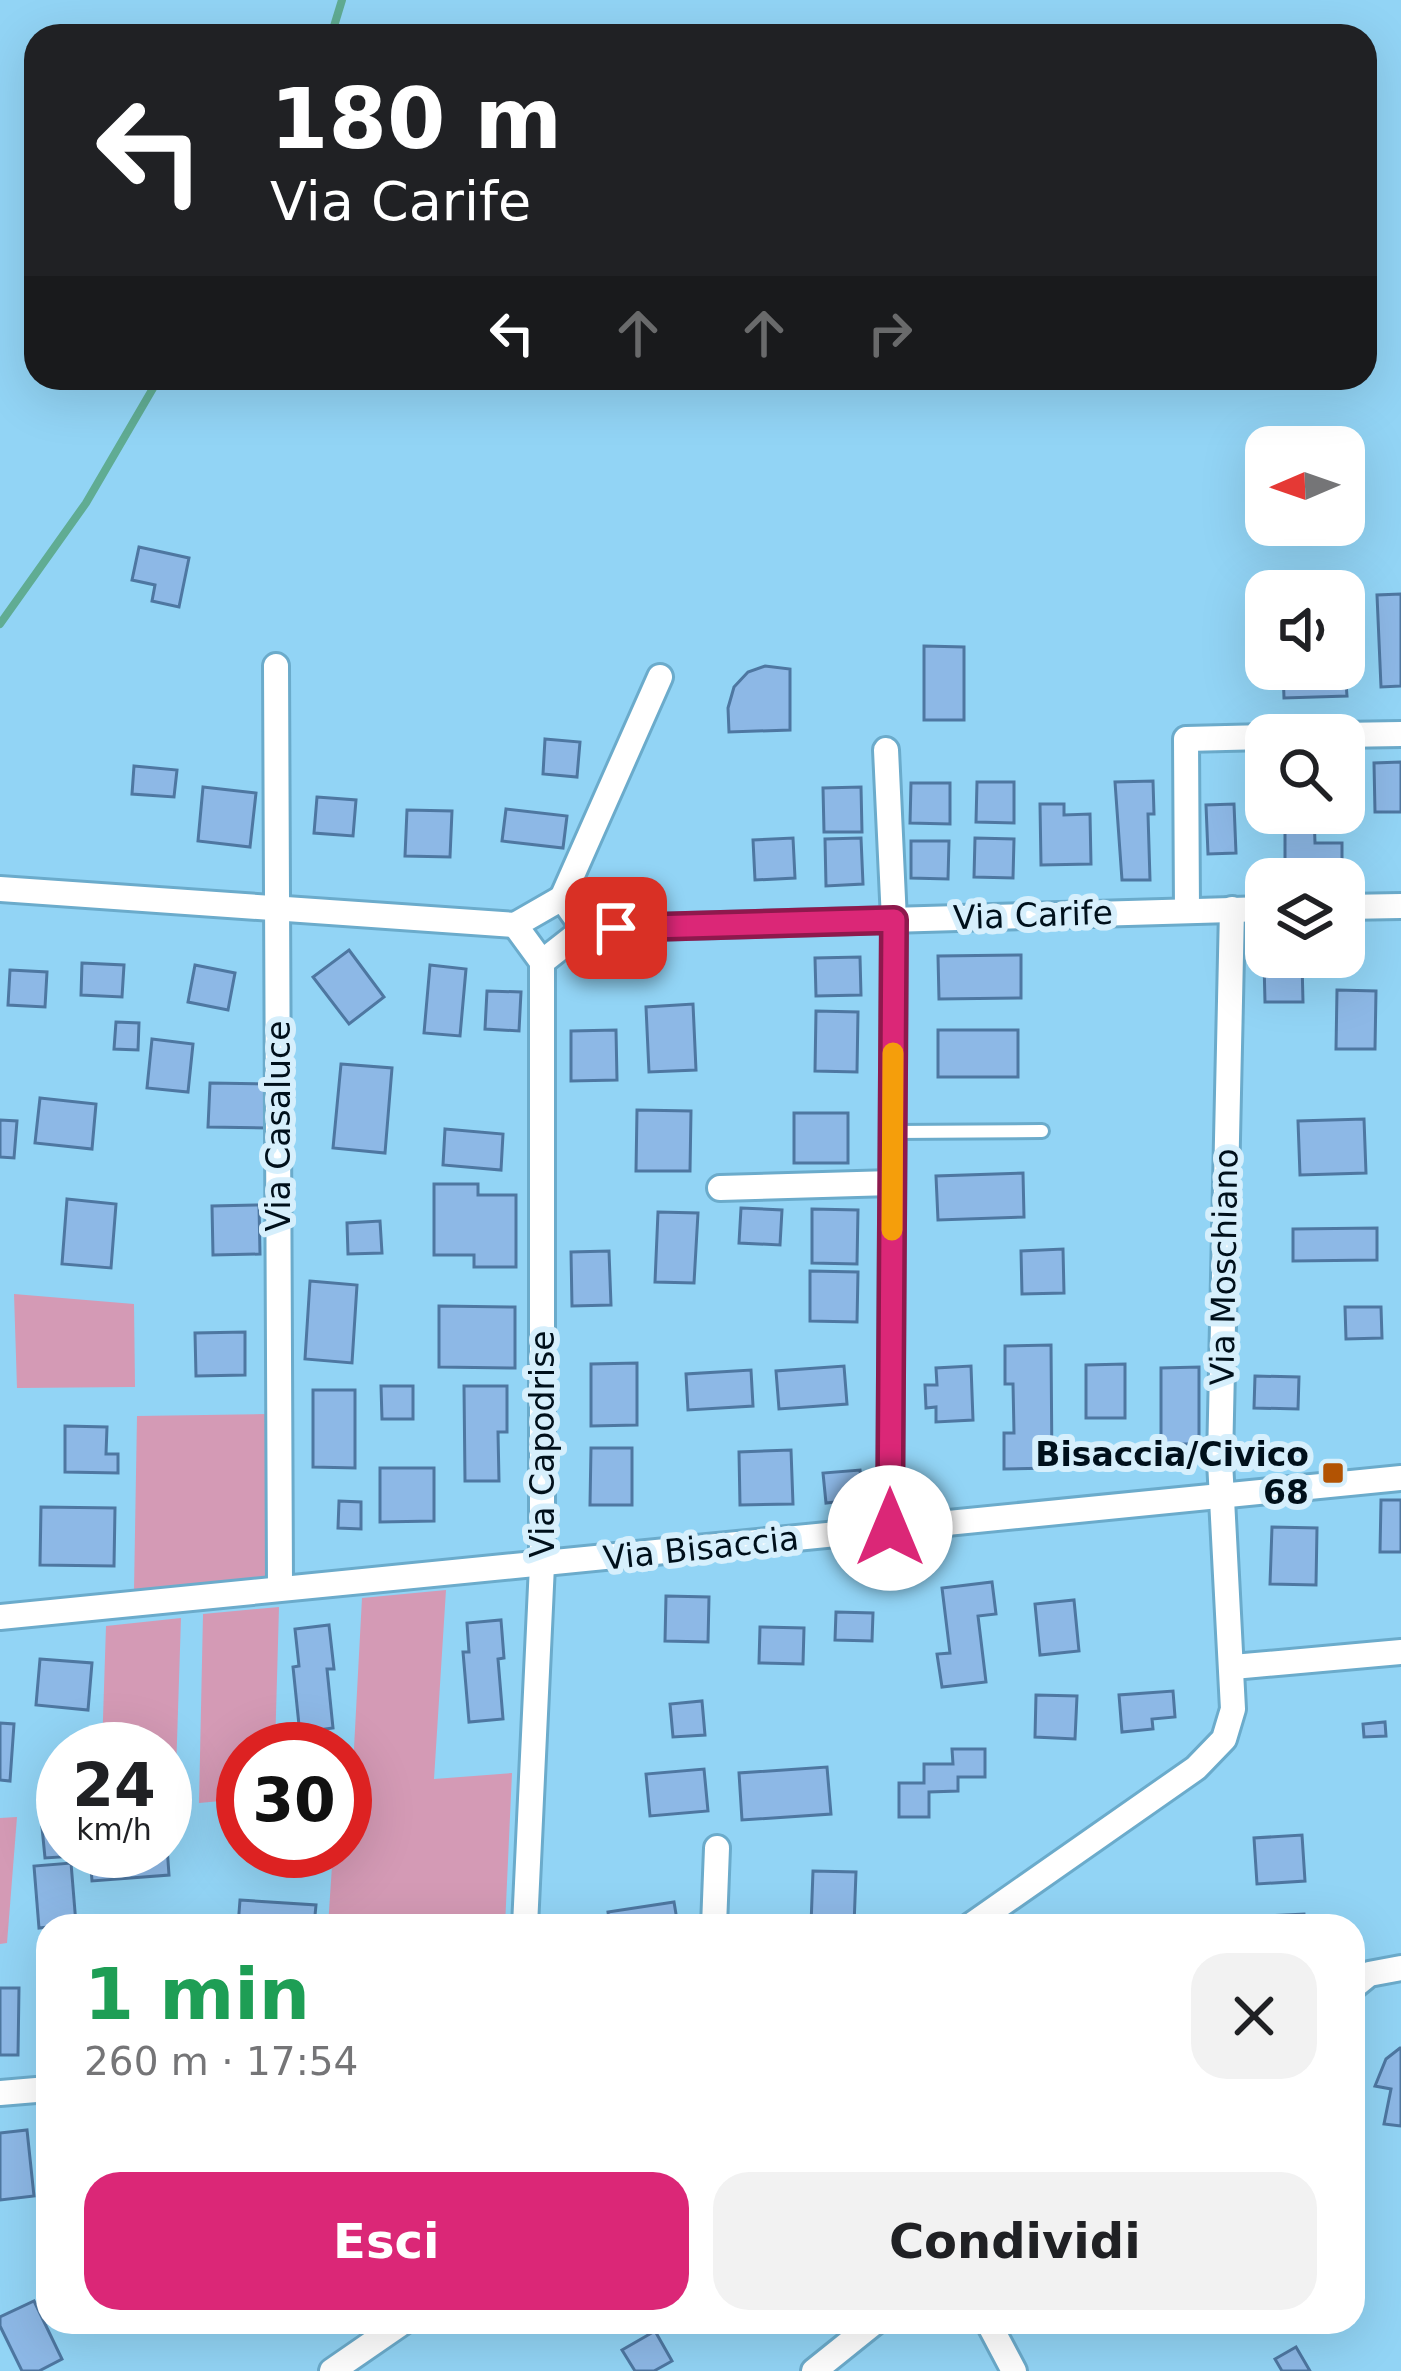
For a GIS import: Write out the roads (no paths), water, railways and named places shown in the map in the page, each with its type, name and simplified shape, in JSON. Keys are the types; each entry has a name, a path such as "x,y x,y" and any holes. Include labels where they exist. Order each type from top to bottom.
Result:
{"street":[{"name":"Via Casaluce","path":"276,666 280,1586"},
{"path":"0,889 515,925 562,898 660,677"},
{"path":"1365,735 1401,734"},
{"path":"1187,910 1186,739 1245,738"},
{"path":"886,750 894,920 890,1528"},
{"path":"515,925 542,962 584,929 562,898"},
{"path":"1365,907 1401,906"},
{"name":"Via Moschiano","path":"987,1914 1209,1756 1228,1730 1233,1667 1221,1493 1232,909"},
{"name":"Via Carife","path":"584,929 1245,909"},
{"name":"Via Capodrise","path":"526,1914 542,1565 542,962"},
{"path":"720,1188 892,1183"},
{"name":"Via Bisaccia","path":"0,1617 1401,1478"},
{"path":"1233,1667 1401,1652"},
{"path":"714,1914 717,1848"},
{"path":"1365,1977 1401,1968"},
{"path":"0,2093 36,2090"},
{"path":"332,2371 386,2334"},
{"path":"814,2371 860,2334"},
{"path":"994,2334 1014,2371"}],"lane":[{"path":"892,1132 1042,1131"}],"waterway":[{"path":"335,24 342,0"},
{"path":"0,624 86,503 152,390"}],"place":[{"name":"Bisaccia/Civico 68","path":"1333,1473"}]}
